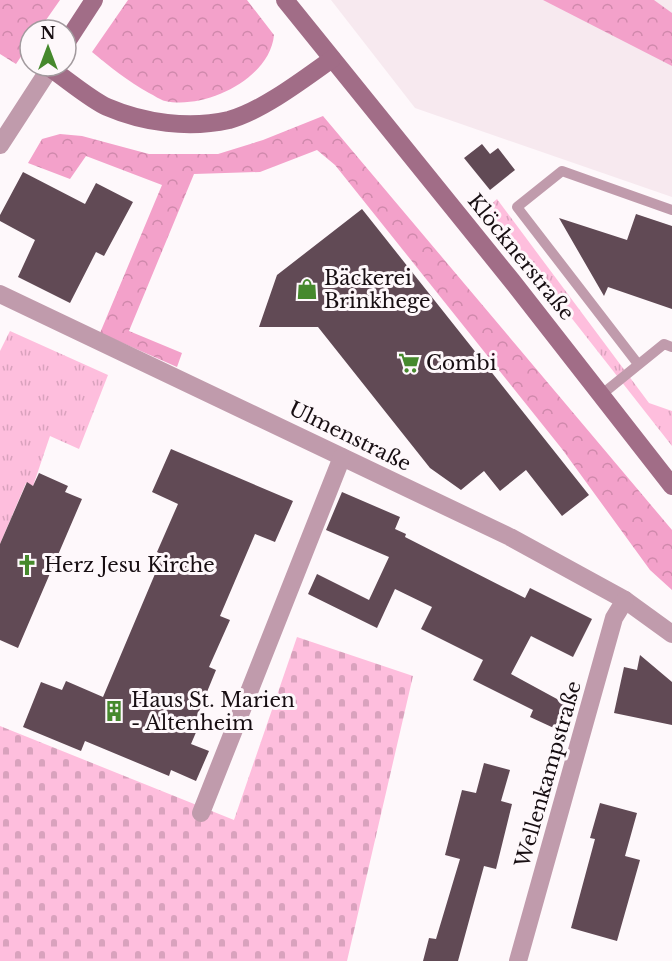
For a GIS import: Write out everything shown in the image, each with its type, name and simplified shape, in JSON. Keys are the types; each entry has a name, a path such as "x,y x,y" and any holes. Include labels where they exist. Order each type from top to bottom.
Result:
{"main road":[{"path":"78,25 94,0"},
{"name":"Klöcknerstraße","path":"285,0 512,281 672,486"},
{"path":"65,78 104,106 132,116 155,121 196,124 230,119 268,102 332,59"}],"street":[{"path":"0,145 43,78"},
{"name":"Ulmenstraße","path":"0,294 510,537 625,600 672,634"},
{"path":"201,813 342,457"},
{"name":"Wellenkampstraße","path":"518,961 614,618 625,600"}],"lane":[{"path":"638,364 517,207 562,171 672,210"},
{"path":"601,395 664,344 672,347"}],"shaded area":[{"path":"331,0 672,0 672,197 415,108"}],"green space":[{"path":"0,0 60,0 47,18 18,18 18,61 16,64 0,54"},
{"path":"128,0 247,0 274,35 270,51 261,65 248,78 216,96 181,103 163,100 126,79 92,52"},
{"path":"543,0 654,0 672,13 672,66"},
{"path":"323,116 672,530 672,590 650,570 562,449 335,165 317,150 260,172 194,174 129,331 182,353 177,367 100,333 162,185 86,156 70,179 28,163 42,139 60,134 82,136 149,154 218,154 263,140"},
{"path":"497,199 649,403 672,411 672,446 486,209"},
{"path":"10,331 108,375 79,449 50,436 33,486 26,483 0,544 0,351"},
{"path":"297,637 413,676 347,961 0,961 0,726 234,820"}],"building":[{"path":"482,144 490,154 498,148 515,170 490,190 464,158"},
{"path":"23,172 85,204 96,183 133,202 104,256 96,252 70,303 18,277 35,240 0,221 0,215"},
{"path":"362,209 589,495 562,516 526,470 500,491 484,471 461,490 430,468 318,327 259,327 277,275"},
{"path":"636,214 672,226 672,309 608,287 604,296 559,218 627,240"},
{"path":"171,449 293,501 275,542 255,534 220,616 230,620 209,667 216,670 193,726 197,730 191,744 209,751 196,781 171,770 169,776 85,741 81,751 23,727 41,682 62,690 66,681 103,697 163,555 157,552 178,504 152,492"},
{"path":"39,473 68,486 65,492 82,499 18,648 0,640 0,544 27,482 33,486"},
{"path":"342,492 400,517 395,529 406,534 405,537 525,598 530,588 592,619 573,657 531,636 511,674 568,705 556,729 530,717 533,710 473,680 483,660 421,629 432,607 395,589 377,628 308,594 317,574 369,600 389,557 326,530"},
{"path":"640,655 672,682 672,725 614,713 624,667 637,670"},
{"path":"484,763 510,770 501,801 512,804 496,869 484,866 458,961 423,961 429,938 436,939 460,859 445,855 462,790 476,793"},
{"path":"600,803 637,813 625,856 640,860 617,941 571,928 595,839 590,838"}],"place":[{"name":"Bäckerei Brinkhege","path":"307,289"},
{"name":"Combi","path":"409,363"},
{"name":"Herz Jesu Kirche","path":"27,565"},
{"name":"Haus St. Marien - Altenheim","path":"114,711"}]}
